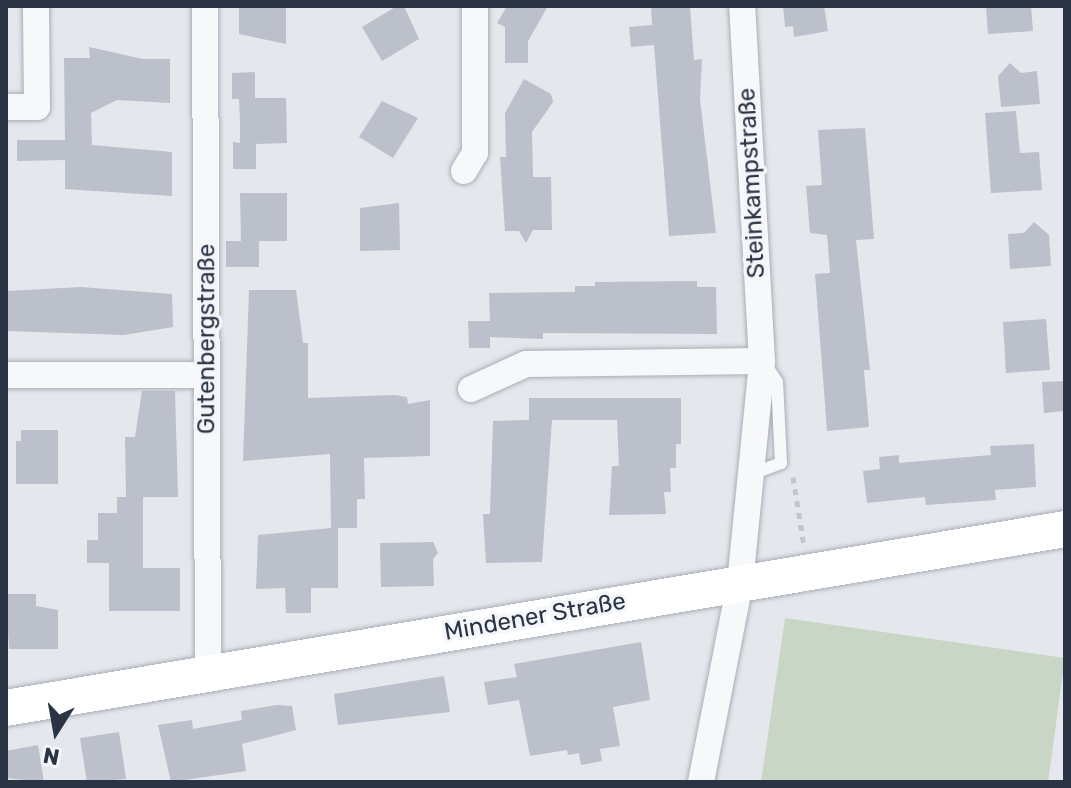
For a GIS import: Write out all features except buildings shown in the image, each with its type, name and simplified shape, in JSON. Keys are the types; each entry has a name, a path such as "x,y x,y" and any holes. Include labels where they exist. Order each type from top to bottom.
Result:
{"main road":[{"name":"Mindener Straße","path":"6,708 1065,529"}],"street":[{"path":"6,107 37,107 36,6"},
{"name":"Gutenbergstraße","path":"205,6 208,672"},
{"path":"464,171 475,153 475,6"},
{"name":"Steinkampstraße","path":"701,782 740,583 762,361 742,6"},
{"path":"471,389 526,364 762,361"},
{"path":"6,375 207,375"}],"lane":[{"path":"751,474 781,463 777,382 762,361"}],"path":[{"path":"781,463 793,475 809,574"}],"green space":[{"path":"785,618 1065,658 1048,782 761,782"}]}
